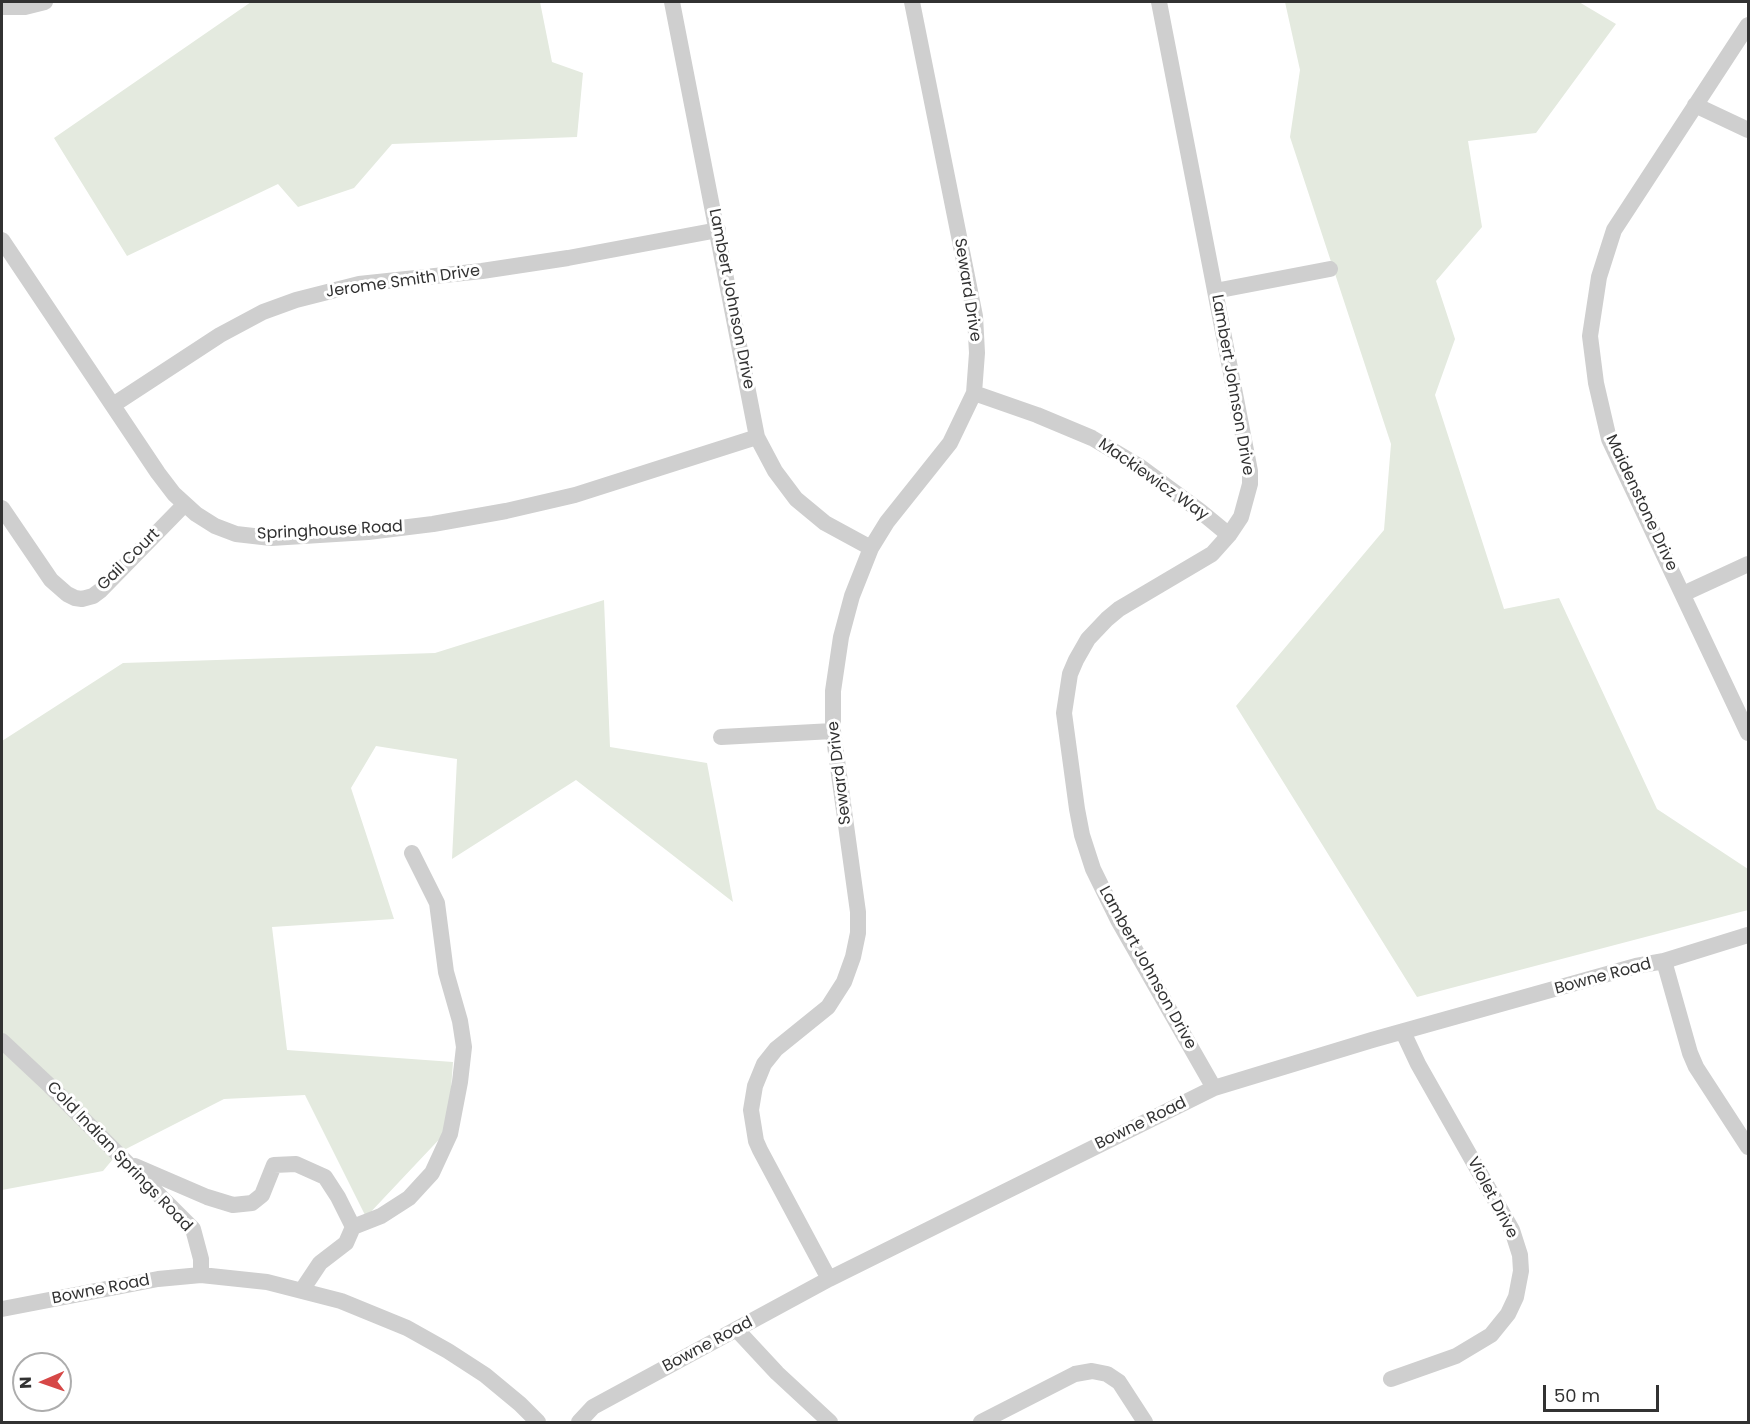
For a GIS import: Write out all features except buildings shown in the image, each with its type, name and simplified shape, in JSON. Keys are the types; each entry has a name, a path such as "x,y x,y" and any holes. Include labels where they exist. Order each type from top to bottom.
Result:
{"street":[{"path":"2,7 25,7 45,2"},
{"name":"Lambert Johnson Drive","path":"672,2 757,438 775,471 796,499 825,523 871,548"},
{"name":"Seward Drive","path":"829,1279 760,1150 751,1110 754,1086 764,1064 776,1049 828,1007 844,982 858,933 858,912 833,731 833,691 841,637 852,596 871,548 887,522 950,443 974,393 977,353 975,316 912,2"},
{"name":"Lambert Johnson Drive","path":"1158,2 1250,471 1250,484 1241,517 1212,554 1119,609 1097,628 1076,660 1070,674 1064,713 1077,809 1082,835 1093,868 1118,920 1214,1088"},
{"name":"Maidenstone Drive","path":"1749,25 1614,230 1599,277 1590,336 1596,382 1609,439 1749,734"},
{"path":"1695,105 1749,130"},
{"name":"Jerome Smith Drive","path":"113,405 220,335 263,312 296,300 359,284 482,272 718,230"},
{"name":"Springhouse Road","path":"2,240 158,474 184,505 215,526 236,534 260,538 389,529 506,511 575,495 757,438"},
{"path":"1215,291 1330,269"},
{"name":"Mackiewicz Way","path":"974,393 1037,415 1092,438 1139,466 1229,535"},
{"name":"Gail Court","path":"2,508 51,580 67,594 82,599 93,596 101,590 184,505"},
{"path":"1683,594 1749,564"},
{"path":"721,736 833,731"},
{"path":"302,1290 320,1263 346,1243 353,1227 381,1216 409,1198 432,1173 450,1134 464,1047 460,1022 446,972 437,903 412,853"},
{"name":"Bowne Road","path":"579,1422 593,1407 829,1279 1214,1088 1403,1032 1625,969 1664,961 1749,935"},
{"path":"1664,961 1696,1067 1749,1148"},
{"name":"Violet Drive","path":"1391,1379 1456,1356 1491,1335 1502,1323 1512,1306 1521,1271 1520,1255 1512,1230 1418,1064 1403,1032"},
{"name":"Cold Indian Springs Road","path":"2,1041 193,1228 200,1251 201,1275"},
{"path":"128,1164 232,1205 252,1203 262,1195 274,1165 296,1164 326,1177 353,1227"},
{"path":"201,1275 267,1282 341,1301 377,1314 448,1351 485,1375 538,1422"},
{"name":"Bowne Road","path":"2,1309 158,1279 201,1275"},
{"path":"737,1329 777,1373 830,1422"},
{"path":"981,1422 1075,1374 1092,1371 1107,1374 1119,1382 1145,1422"}],"shaded area":[{"path":"251,2 540,2 552,62 583,73 577,137 392,144 354,188 298,207 278,184 127,256 54,138"},
{"path":"1285,2 1579,2 1616,24 1536,133 1468,141 1482,227 1436,281 1455,339 1435,395 1504,609 1559,598 1657,809 1748,869 1748,910 1417,997 1236,706 1384,530 1391,444 1290,137 1300,70"},
{"path":"604,600 610,747 707,763 733,902 576,780 452,859 457,759 376,746 351,788 394,919 272,927 287,1050 453,1062 448,1130 366,1217 305,1095 224,1099 118,1153 103,1171 2,1190 2,741 123,663 435,653"}]}
